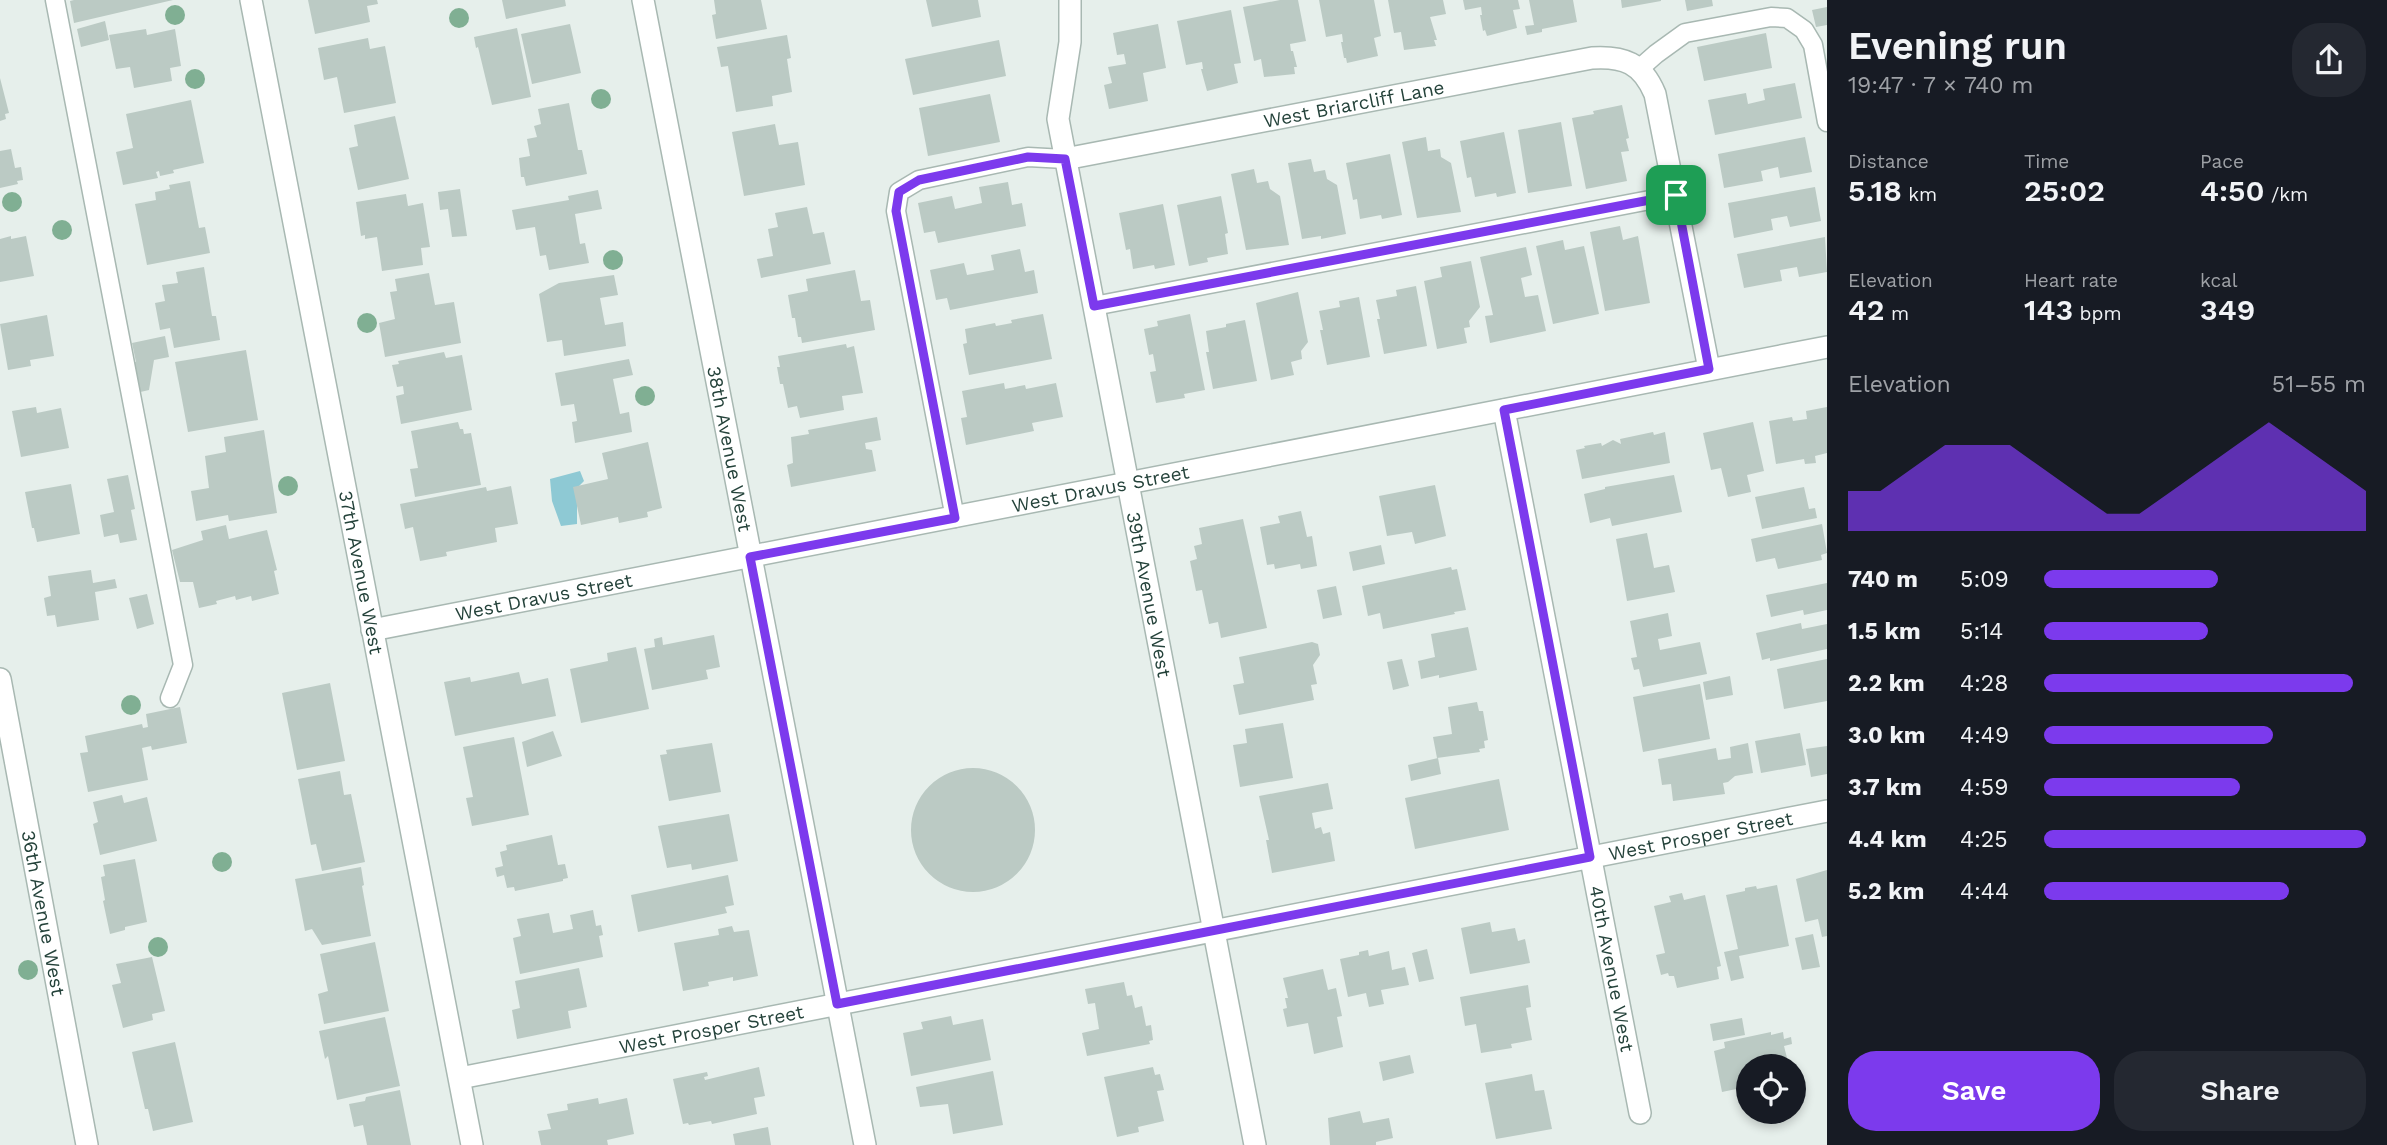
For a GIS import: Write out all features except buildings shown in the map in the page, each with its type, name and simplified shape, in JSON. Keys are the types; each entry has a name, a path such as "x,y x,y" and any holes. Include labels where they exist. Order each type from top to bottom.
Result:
{"street":[{"name":"37th Avenue West","path":"251,0 472,1145"},
{"name":"38th Avenue West","path":"643,0 865,1145"},
{"name":"39th Avenue West","path":"1070,0 1070,43 1058,119 1255,1145"},
{"name":"West Briarcliff Lane","path":"1065,159 1592,58 1609,56 1626,61 1639,69"},
{"path":"1639,69 1650,80 1656,94 1709,369"},
{"name":"West Dravus Street","path":"373,630 1827,347"},
{"name":"40th Avenue West","path":"1504,410 1640,1113"},
{"name":"36th Avenue West","path":"1,694 87,1145"},
{"name":"West Prosper Street","path":"460,1078 1827,811"}],"lane":[{"path":"55,0 183,665 170,698"},
{"path":"1639,69 1685,33 1771,17 1787,18 1804,30 1814,45 1827,122"},
{"path":"955,518 896,211 899,192 919,180 1028,157 1065,159"},
{"path":"1094,306 1676,195"}],"water":[{"path":"580,471 584,481 577,488 577,524 561,526 552,501 550,479"}],"route":[{"path":"1028,157 1065,159 1094,306 1676,195 1709,369 1504,410 1590,857 837,1004 750,557 955,518 896,211 899,192 919,180 1028,157"}]}
